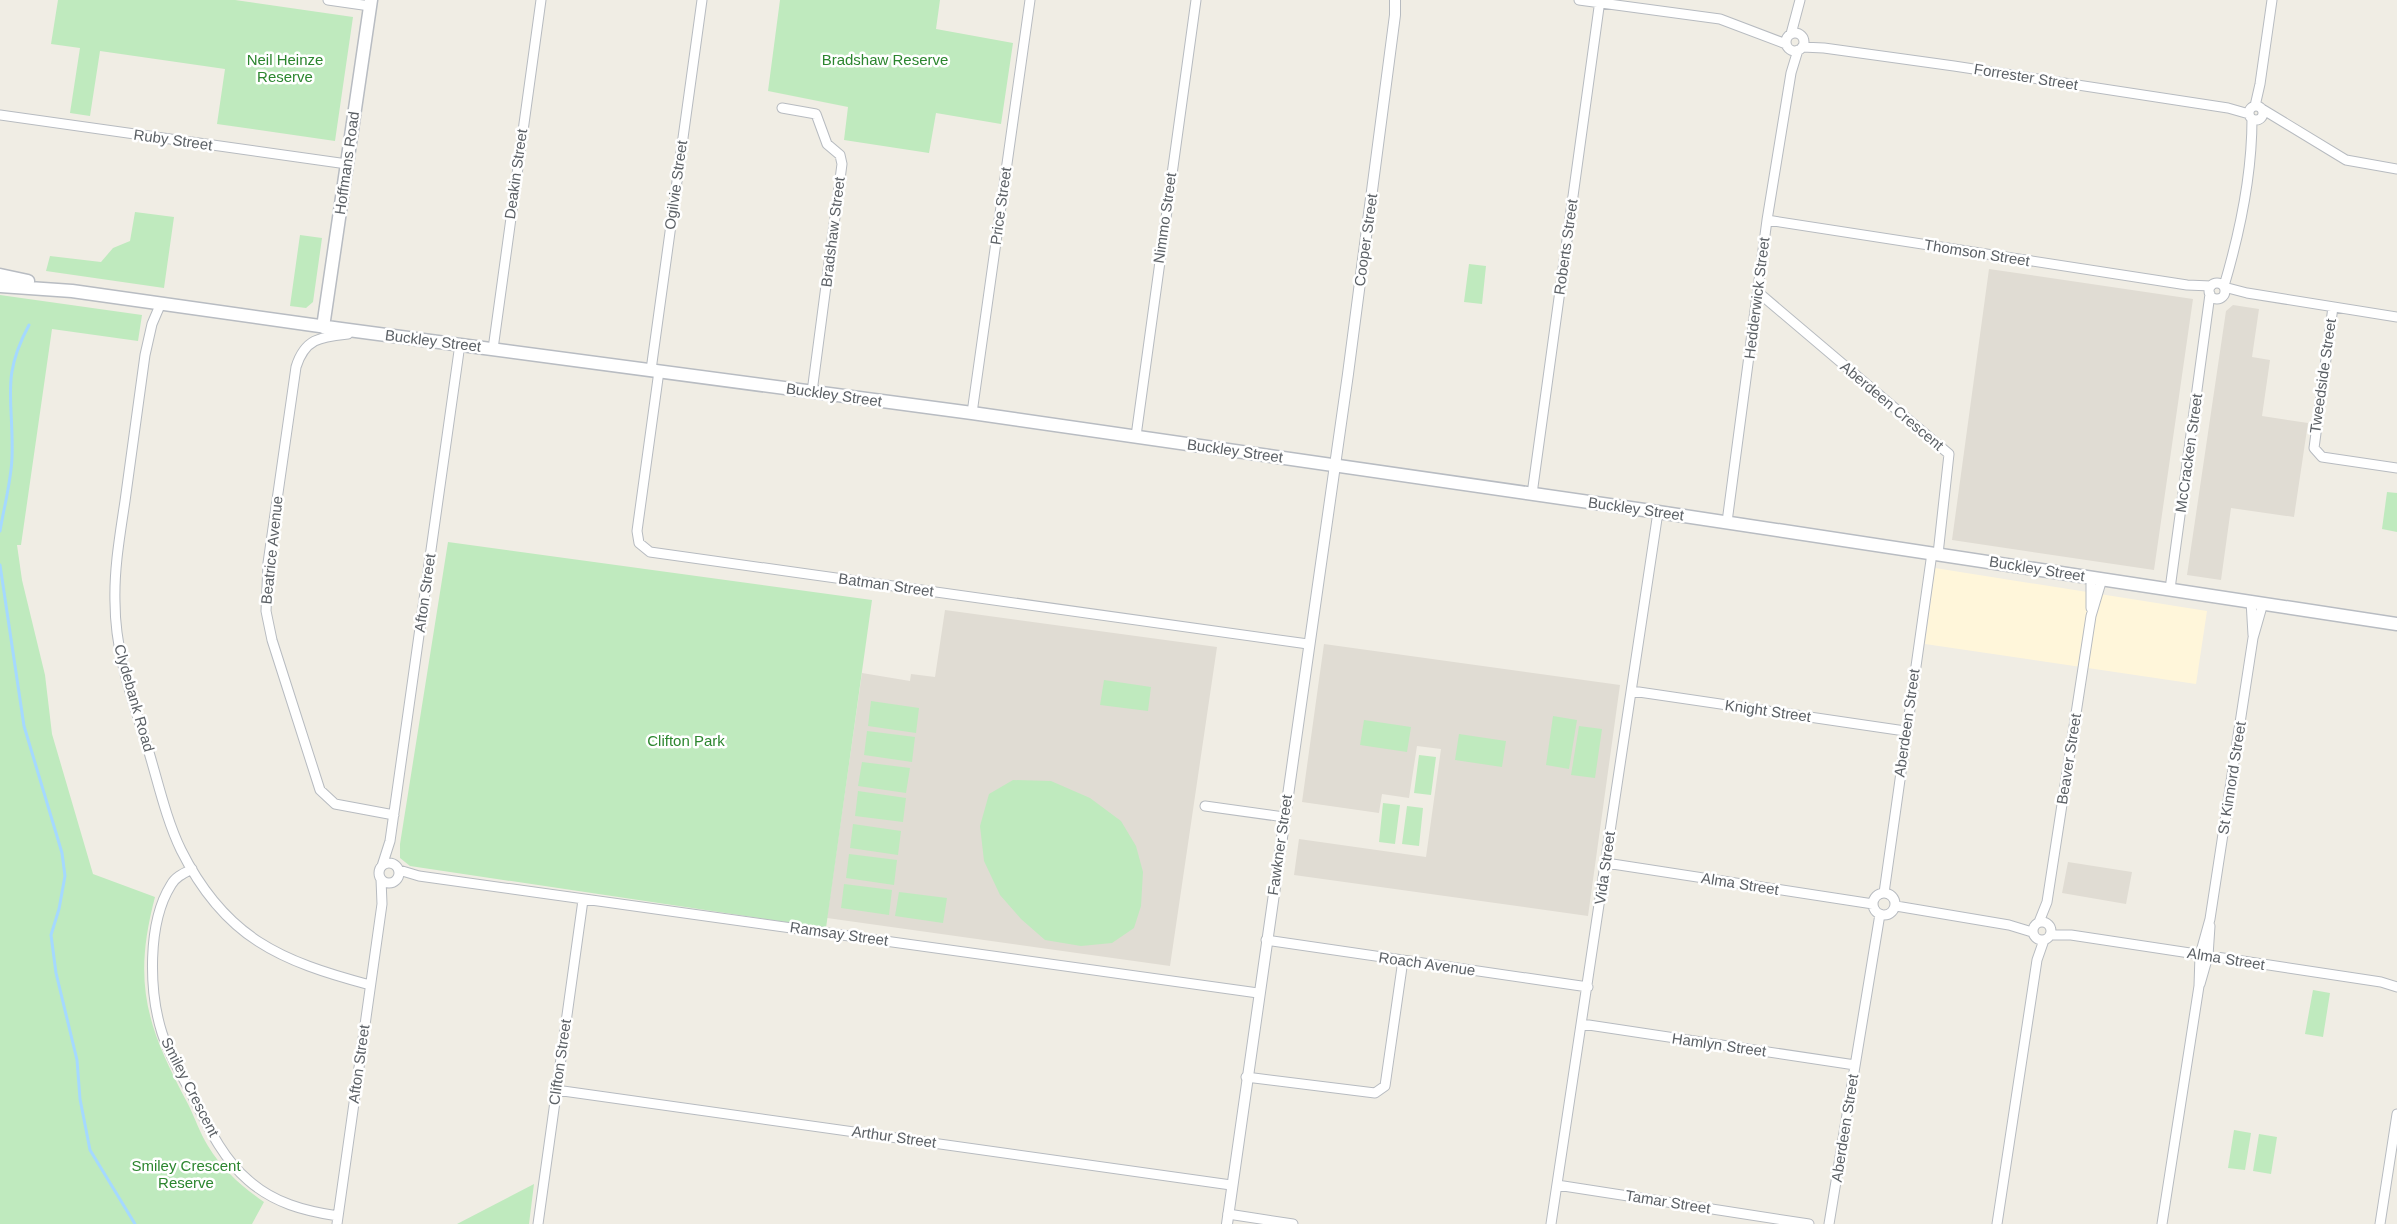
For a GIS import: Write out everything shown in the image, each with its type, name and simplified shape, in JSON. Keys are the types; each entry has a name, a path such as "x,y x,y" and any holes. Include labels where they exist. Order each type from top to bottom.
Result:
{"main road":[{"name":"Hoffmans Road","path":"323,326 371,3"},
{"name":"Buckley Street","path":"0,275 72,291"},
{"name":"Buckley Street","path":"0,286 72,291 1136,436 1727,522 2397,624"}],"street":[{"path":"328,0 371,3"},
{"name":"Deakin Street","path":"492,349 541,0"},
{"name":"Ogilvie Street","path":"655,370 702,0"},
{"name":"Price Street","path":"972,413 1030,0"},
{"name":"Nimmo Street","path":"1136,436 1196,0"},
{"name":"Cooper Street","path":"1333,466 1348,374 1395,14 1395,0"},
{"name":"Cooper Street","path":"1395,14 1400,0"},
{"name":"Forrester Street","path":"1579,0 1720,19 1766,34 1824,48 2256,113 2280,121 2346,160 2397,169"},
{"name":"Hedderwick Street","path":"1727,522 1767,220 1800,0"},
{"name":"McCracken Street","path":"2170,589 2208,316 2217,290 2232,258 2241,222 2272,0"},
{"name":"Roberts Street","path":"1532,494 1600,2"},
{"name":"Bradshaw Street","path":"782,108 816,114 828,144 840,155 842,164 812,392"},
{"name":"Ruby Street","path":"0,115 347,164"},
{"name":"Thomson Street","path":"1767,220 2397,317"},
{"name":"Aberdeen Crescent","path":"1758,293 1950,454 1935,554"},
{"name":"Clydebank Road","path":"161,303 152,324 145,355 117,558 115,625 118,646 131,696 176,838 192,869 218,906 237,925 280,955 316,970 370,985"},
{"name":"Tweedside Street","path":"2333,307 2314,448 2322,457 2397,468"},
{"name":"Beatrice Avenue","path":"366,332 326,336 316,340 303,350 296,367 268,563 266,600 268,625 320,790 331,802 345,807 394,815"},
{"name":"Afton Street","path":"382,866 390,842 460,344"},
{"name":"Batman Street","path":"655,370 638,531 640,543 650,552 1308,644"},
{"name":"Fawkner Street","path":"1227,1219 1333,466"},
{"name":"Vida Street","path":"1551,1224 1658,512"},
{"name":"Aberdeen Street","path":"1884,893 1905,731 1935,554"},
{"name":"Beaver Street","path":"1997,1224 2096,578"},
{"name":"St Kinnord Street","path":"2162,1224 2257,602"},
{"name":"Knight Street","path":"1632,691 1905,731"},
{"path":"1205,806 1284,817"},
{"name":"Afton Street","path":"390,842 396,867"},
{"path":"387,863 396,867 394,882 386,883 381,879 379,871 382,866 387,863"},
{"name":"Alma Street","path":"1606,863 1873,904"},
{"name":"Ramsay Street","path":"396,867 419,876 583,900 1258,993"},
{"name":"Smiley Crescent","path":"192,869 170,885 162,907 154,941 154,988 162,1032 170,1052 221,1149 247,1180 267,1194 292,1206 337,1220"},
{"name":"Ramsay Street","path":"394,882 419,876"},
{"name":"Afton Street","path":"337,1220 382,904 381,879"},
{"name":"Afton Street","path":"382,904 394,882"},
{"path":"1884,893 1893,897 1896,906 1890,914 1880,914 1875,910 1873,904 1876,897 1884,893"},
{"name":"Clifton Street","path":"538,1224 583,900"},
{"name":"Alma Street","path":"1896,906 2204,956 2381,982 2397,982"},
{"name":"Aberdeen Street","path":"1829,1224 1880,914"},
{"name":"Roach Avenue","path":"1266,940 1588,987"},
{"path":"1246,1077 1375,1093 1385,1086 1403,960"},
{"name":"Alma Street","path":"2381,982 2397,988"},
{"name":"Hamlyn Street","path":"1582,1024 1855,1065"},
{"name":"Arthur Street","path":"556,1090 1232,1185"},
{"path":"2380,1224 2397,1114"},
{"name":"Tamar Street","path":"1557,1185 1808,1224"},
{"path":"1227,1219 1293,1224"}],"shaded area":[{"path":"1989,269 2193,299 2154,570 1952,540"},
{"path":"2233,305 2259,309 2252,357 2270,360 2262,416 2308,423 2294,517 2231,508 2221,580 2187,575 2226,311"},
{"path":"1935,568 2207,611 2196,684 1925,644"},
{"path":"945,610 1217,647 1170,966 827,918 862,673 910,681 911,674 935,677"},
{"path":"1324,644 1620,685 1588,916 1294,875 1299,839 1426,857 1441,749 1417,746 1409,798 1382,794 1379,813 1302,802"},
{"path":"2068,862 2132,872 2126,904 2062,893"}],"green space":[{"name":"Neil Heinze Reserve","path":"58,0 235,0 353,17 335,141 217,124 225,69 100,51 90,116 70,113 80,48 51,44"},
{"name":"Bradshaw Reserve","path":"780,0 940,0 936,29 1013,43 1001,124 936,113 929,153 844,140 848,107 768,91"},
{"path":"135,212 174,217 164,288 46,271 50,256 101,262 113,248 130,241"},
{"path":"300,235 322,238 313,302 306,308 290,306"},
{"path":"1469,264 1486,266 1482,304 1464,302"},
{"name":"Smiley Crescent Reserve","path":"0,295 142,315 138,341 52,329 21,545 17,545 22,580 45,675 52,734 93,874 155,897 148,928 145,955 147,1004 153,1028 174,1077 208,1146 233,1177 264,1202 252,1224 0,1224"},
{"path":"2387,492 2397,493 2397,532 2382,529"},
{"name":"Clifton Park","path":"448,542 872,600 826,928 410,866 400,858 400,844"},
{"path":"1104,680 1151,687 1148,711 1100,705"},
{"path":"871,701 919,708 916,733 868,726"},
{"path":"1553,716 1577,720 1569,769 1546,765"},
{"path":"1364,720 1411,727 1407,752 1360,745"},
{"path":"1579,726 1602,729 1595,778 1571,775"},
{"path":"867,731 915,737 912,762 864,755"},
{"path":"1459,734 1506,741 1502,767 1455,760"},
{"path":"1419,755 1436,757 1431,795 1414,793"},
{"path":"862,762 910,768 906,793 858,786"},
{"path":"1013,780 1051,781 1090,798 1121,821 1136,846 1143,872 1141,906 1134,928 1112,943 1081,946 1045,940 1021,919 1000,895 984,861 980,826 989,794"},
{"path":"858,791 906,798 903,822 855,816"},
{"path":"1383,803 1400,805 1395,844 1379,842"},
{"path":"1407,806 1423,808 1419,846 1402,844"},
{"path":"853,824 901,831 898,855 850,848"},
{"path":"849,854 897,860 894,885 846,878"},
{"path":"844,884 892,890 889,915 841,908"},
{"path":"899,892 947,898 943,923 895,916"},
{"path":"2313,990 2330,993 2323,1037 2305,1034"},
{"path":"2234,1130 2251,1133 2245,1170 2228,1168"},
{"path":"2259,1134 2277,1137 2271,1174 2253,1171"},
{"path":"534,1184 529,1224 457,1224"}],"waterway":[{"path":"0,531 12,458 11,375 14,360 29,325"},
{"path":"0,565 24,726 62,853 65,876 59,909 51,935 56,973 77,1060 80,1099 90,1150 135,1224"}]}
